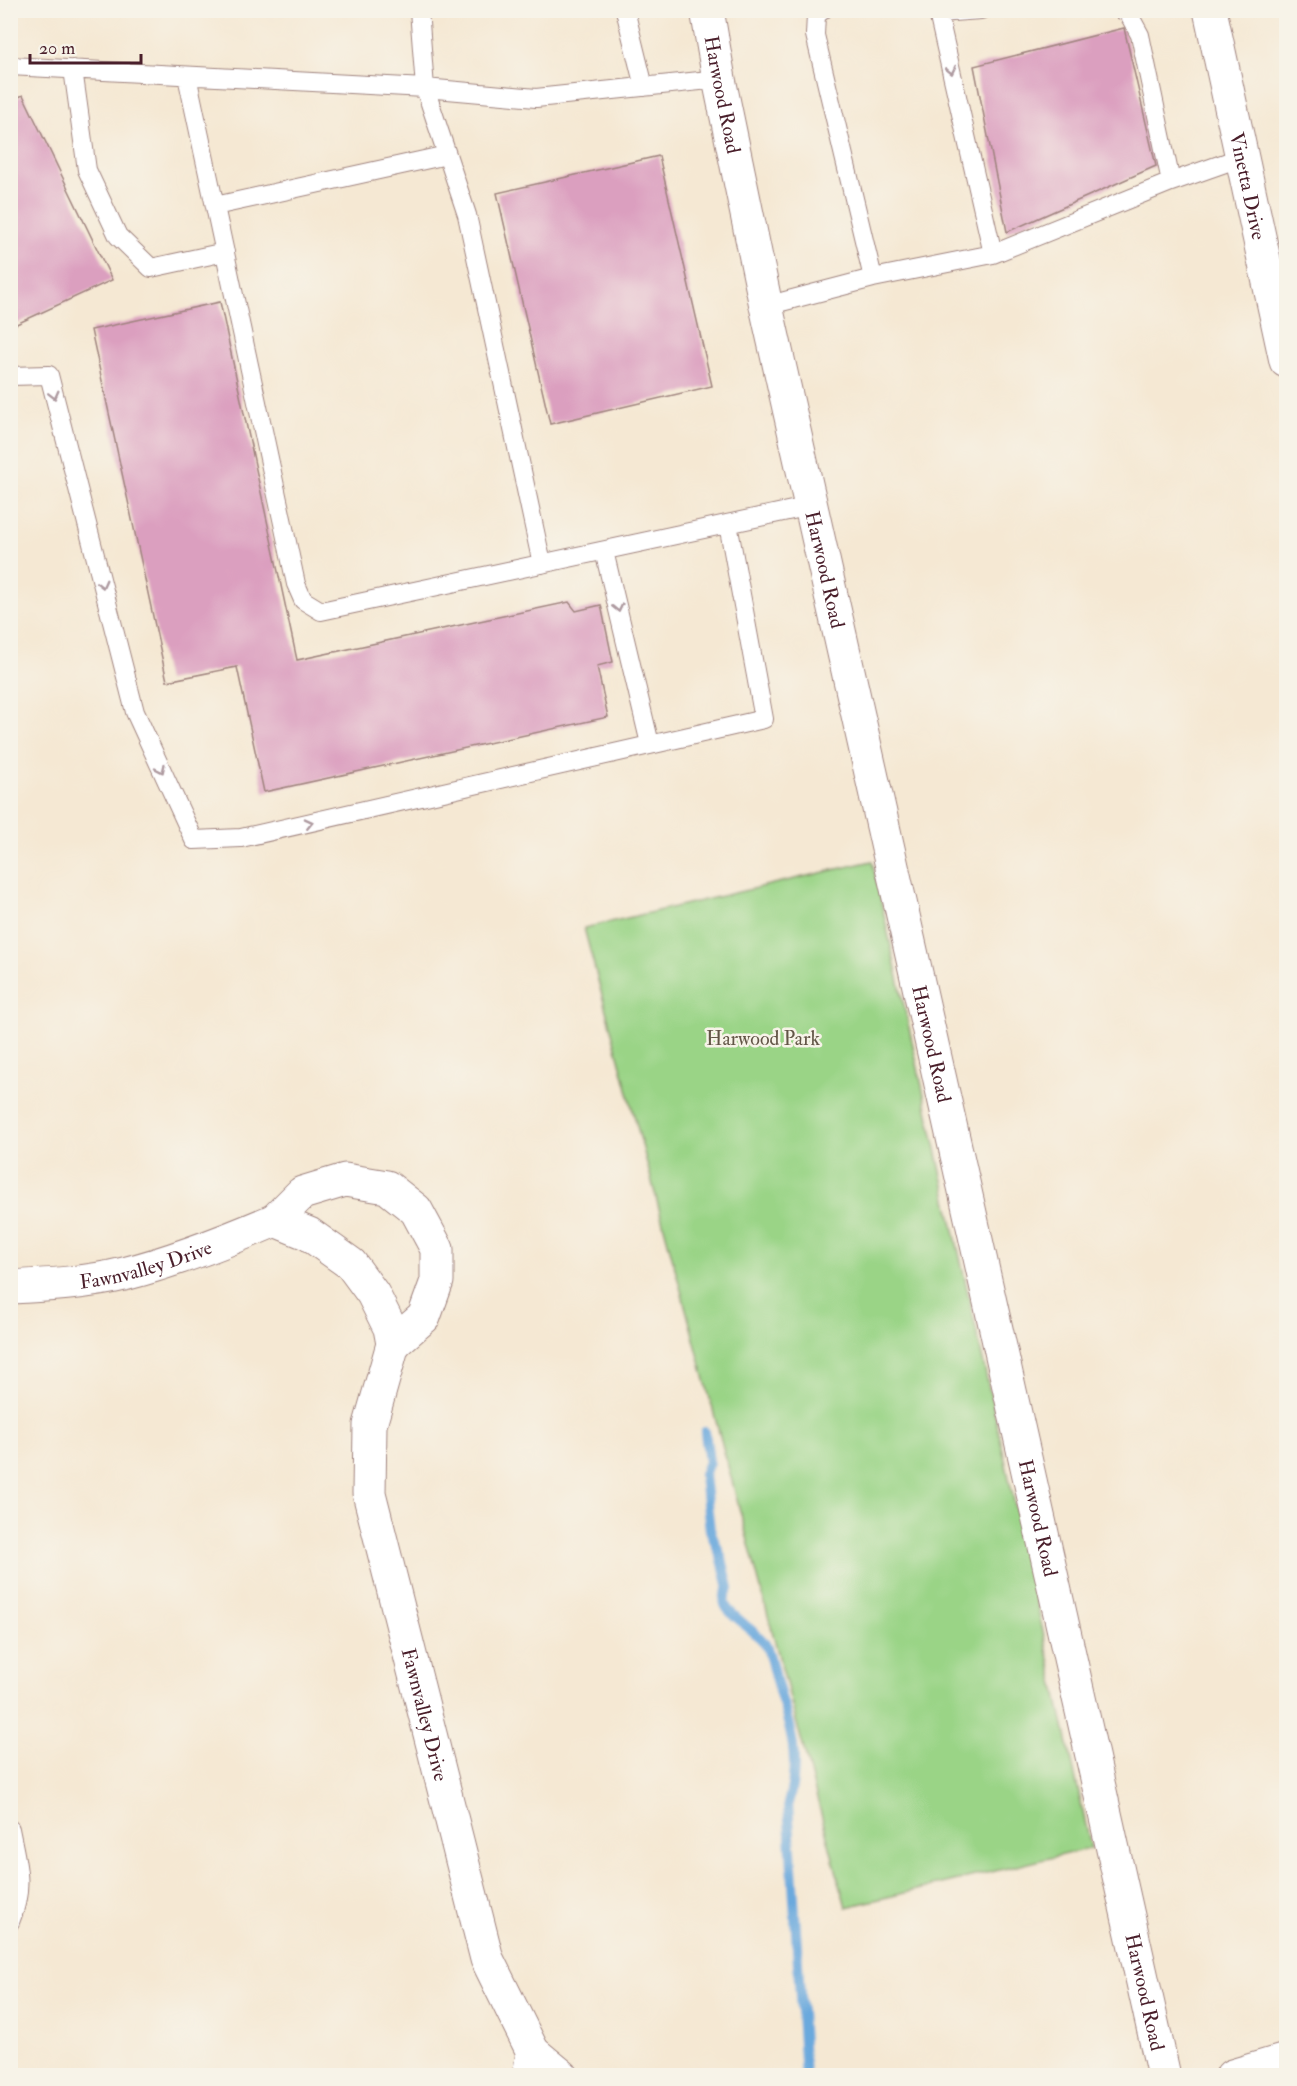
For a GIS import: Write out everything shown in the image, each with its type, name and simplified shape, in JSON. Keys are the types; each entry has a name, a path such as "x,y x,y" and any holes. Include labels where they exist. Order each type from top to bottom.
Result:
{"street":[{"name":"Harwood Road","path":"707,10 766,306 1164,2076"},
{"name":"Vinetta Drive","path":"1210,10 1242,157 1281,313 1287,361"},
{"name":"Fawnvalley Drive","path":"10,1287 45,1285 123,1274 211,1247 275,1220 302,1193 345,1180 387,1187 416,1210 437,1249 437,1281 424,1317 393,1344 370,1425 369,1493 487,1959 531,2064"},
{"path":"275,1220 309,1234 351,1264 373,1294 390,1328 393,1344"},
{"path":"1232,2076 1287,2060"},
{"path":"531,2064 562,2076"}],"lane":[{"path":"419,10 425,88 467,215 542,564"},
{"path":"626,10 644,87"},
{"path":"823,10 816,15 815,35 873,278"},
{"path":"981,10 936,12 993,254"},
{"path":"1122,10 1128,13 1140,35 1171,182"},
{"path":"10,66 425,88 536,98 719,79"},
{"path":"73,69 87,170 118,237 151,268 225,252"},
{"path":"187,76 296,584 303,600 321,611 811,506"},
{"path":"215,206 447,155"},
{"path":"766,306 873,278 993,254 1171,182 1242,157"},
{"path":"10,376 49,375 135,712 194,840 241,838 764,719 728,524"},
{"path":"604,550 650,744"},
{"path":"10,1829 20,1878 17,1905 10,1922"}],"green space":[{"name":"Harwood Park","path":"872,861 1091,1848 846,1907 584,928"}],"building":[{"path":"1124,28 1156,166 1007,232 974,66"},
{"path":"23,95 112,280 10,327 10,101"},
{"path":"659,156 712,386 550,424 497,193"},
{"path":"220,302 297,660 569,602 576,611 601,605 613,662 597,666 608,717 264,792 237,667 167,681 91,330"}],"waterway":[{"path":"705,1432 709,1462 704,1475 710,1530 722,1559 729,1588 725,1595 725,1605 761,1639 767,1648 792,1741 794,1770 788,1803 805,2076"}]}
